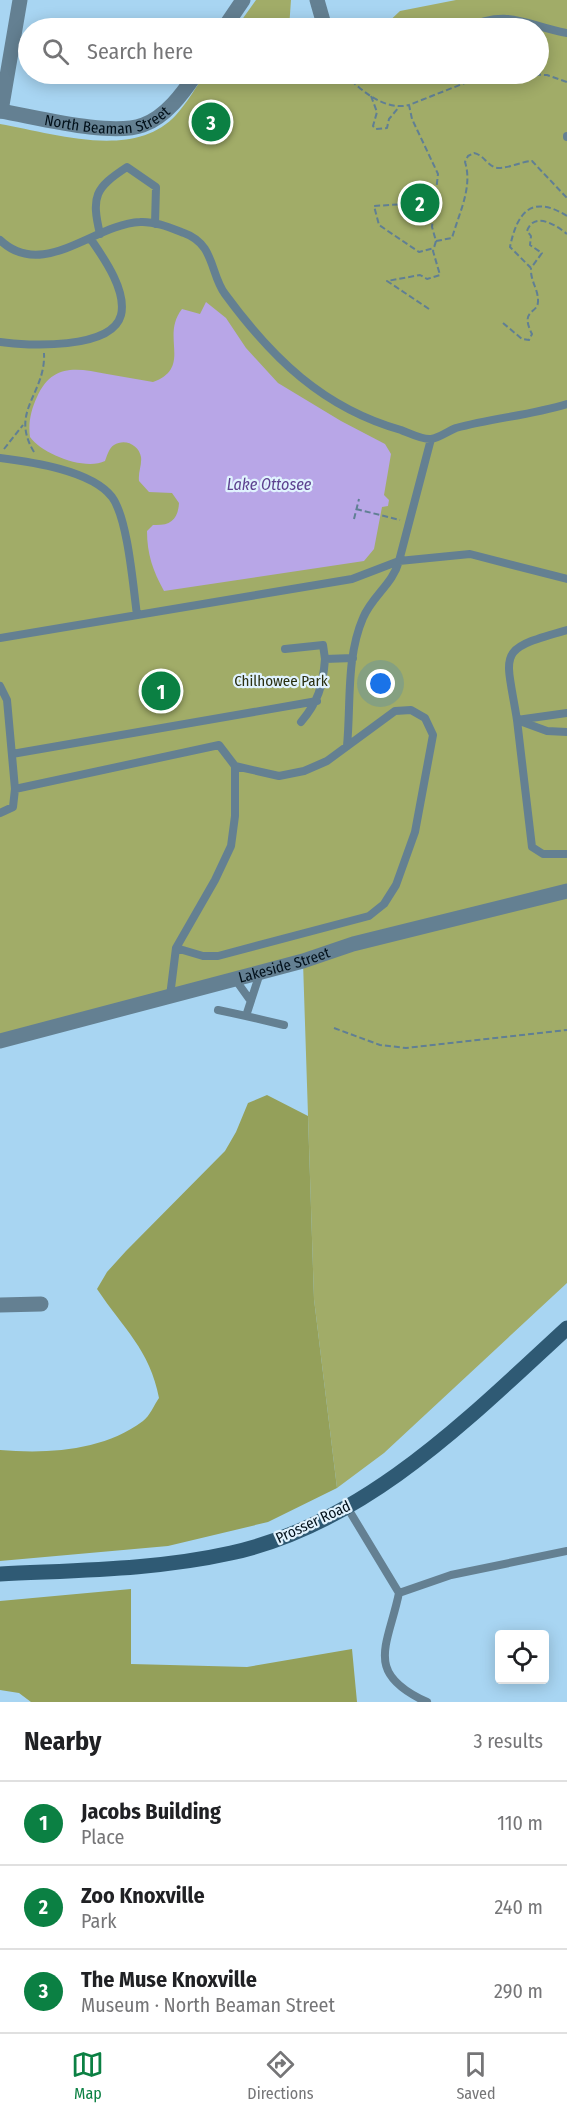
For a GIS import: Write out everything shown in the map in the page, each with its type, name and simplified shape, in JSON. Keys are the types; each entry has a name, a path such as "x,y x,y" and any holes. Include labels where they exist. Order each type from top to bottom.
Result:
{"street":[{"path":"1,111 20,0"},
{"path":"231,18 243,0"},
{"path":"317,0 322,18"},
{"name":"North Beaman Street","path":"1,111 111,130 143,125 169,110 188,84"},
{"name":"Lakeside Street","path":"0,1041 260,973 364,941 567,891"},
{"path":"0,1305 41,1304"},
{"name":"Prosser Road","path":"0,1574 180,1563 232,1553 288,1535 347,1507 413,1463 567,1328"}],"lane":[{"path":"493,18 502,16 510,18"},
{"path":"549,28 567,33"},
{"path":"100,234 94,210 103,183 127,167 156,187 155,224"},
{"path":"0,240 6,245 31,255 59,252 100,234 140,222 188,234 211,256 222,291 249,326 290,370 322,395 386,426 431,439 456,429 533,415 567,404"},
{"path":"0,342 44,344 78,342 103,334 115,325 121,315 118,289 105,260 90,238"},
{"path":"347,746 352,658 363,618 376,596 395,577 431,439"},
{"path":"0,456 44,463 91,482 111,496 121,515 137,615"},
{"path":"0,638 352,579 399,561 470,554 567,579"},
{"path":"567,630 522,642 510,655 508,665 532,847 543,854 567,854"},
{"path":"285,649 323,645 325,659 323,687 317,701 301,722"},
{"path":"325,659 352,658"},
{"path":"0,686 7,700 15,789 13,807 0,813"},
{"path":"12,754 317,701"},
{"path":"15,789 219,745 236,766 279,776 304,771 327,761 395,711 411,710 425,718 433,735 415,832 396,885 384,904 369,916 218,956 203,956 176,948"},
{"path":"517,720 567,713"},
{"path":"517,720 547,731 567,732"},
{"path":"170,996 176,948 215,880 231,846 235,816 236,766"},
{"path":"246,1016 260,973"},
{"path":"235,979 250,1000"},
{"path":"218,1010 284,1025"},
{"path":"347,1507 399,1593 387,1631 383,1659 394,1682 428,1702"},
{"path":"399,1593 461,1573 567,1551"}],"path":[{"path":"549,76 567,82"},
{"path":"357,84 371,96 399,107 464,84"},
{"path":"371,96 377,112 373,126 376,129 387,128 389,118 399,107"},
{"path":"409,105 412,119 438,174 432,227 440,274 428,279 420,275 387,281 429,309"},
{"path":"436,241 452,238 470,176 465,162 468,156 474,153 500,168 519,161 532,161 567,198"},
{"path":"434,249 419,252 379,225 374,206 435,202"},
{"path":"531,268 510,247 520,217 529,209 539,205 556,209 567,216"},
{"path":"504,323 522,339 529,340 532,334 526,322 538,304 539,298 530,279 531,268 542,252 530,245 531,236 527,231 529,225 535,220 543,220 567,234"},
{"path":"0,456 24,423 34,392 43,377 44,344"},
{"path":"24,423 25,437 44,463"},
{"path":"354,519 359,499"},
{"path":"356,509 410,522"},
{"path":"334,1028 380,1046 406,1048 567,1030"}],"green space":[{"path":"256,0 291,0 290,18 243,18"},
{"name":"Chilhowee Park","path":"456,0 567,0 567,1283 384,1453 337,1488 314,1299 303,962 0,1041 0,124 92,140 138,137 159,129 176,115 198,84 549,84 549,18 393,18 400,11"},
{"path":"267,1095 308,1116 314,1299 337,1488 268,1522 168,1546 0,1561 0,1450 56,1450 111,1439 143,1421 159,1398 155,1381 142,1353 97,1289 107,1272 126,1251 225,1151 248,1103"},
{"path":"131,1589 131,1664 247,1667 352,1649 357,1702 31,1702 19,1693 0,1690 0,1601"}],"water":[{"name":"Lake Ottosee","path":"206,302 226,318 246,348 278,383 341,421 385,444 391,454 384,495 389,500 388,506 382,507 374,549 364,561 164,591 151,562 147,531 153,525 172,521 177,514 179,503 172,493 149,492 139,481 141,460 137,449 131,444 118,443 108,452 105,461 87,464 54,455 30,437 33,407 43,386 50,378 66,370 86,370 153,382 165,376 171,368 174,360 174,330 182,309 200,314"}],"place":[{"name":"The Muse Knoxville","path":"211,122"},
{"name":"Zoo Knoxville","path":"420,203"},
{"name":"Jacobs Building","path":"161,691"}]}
